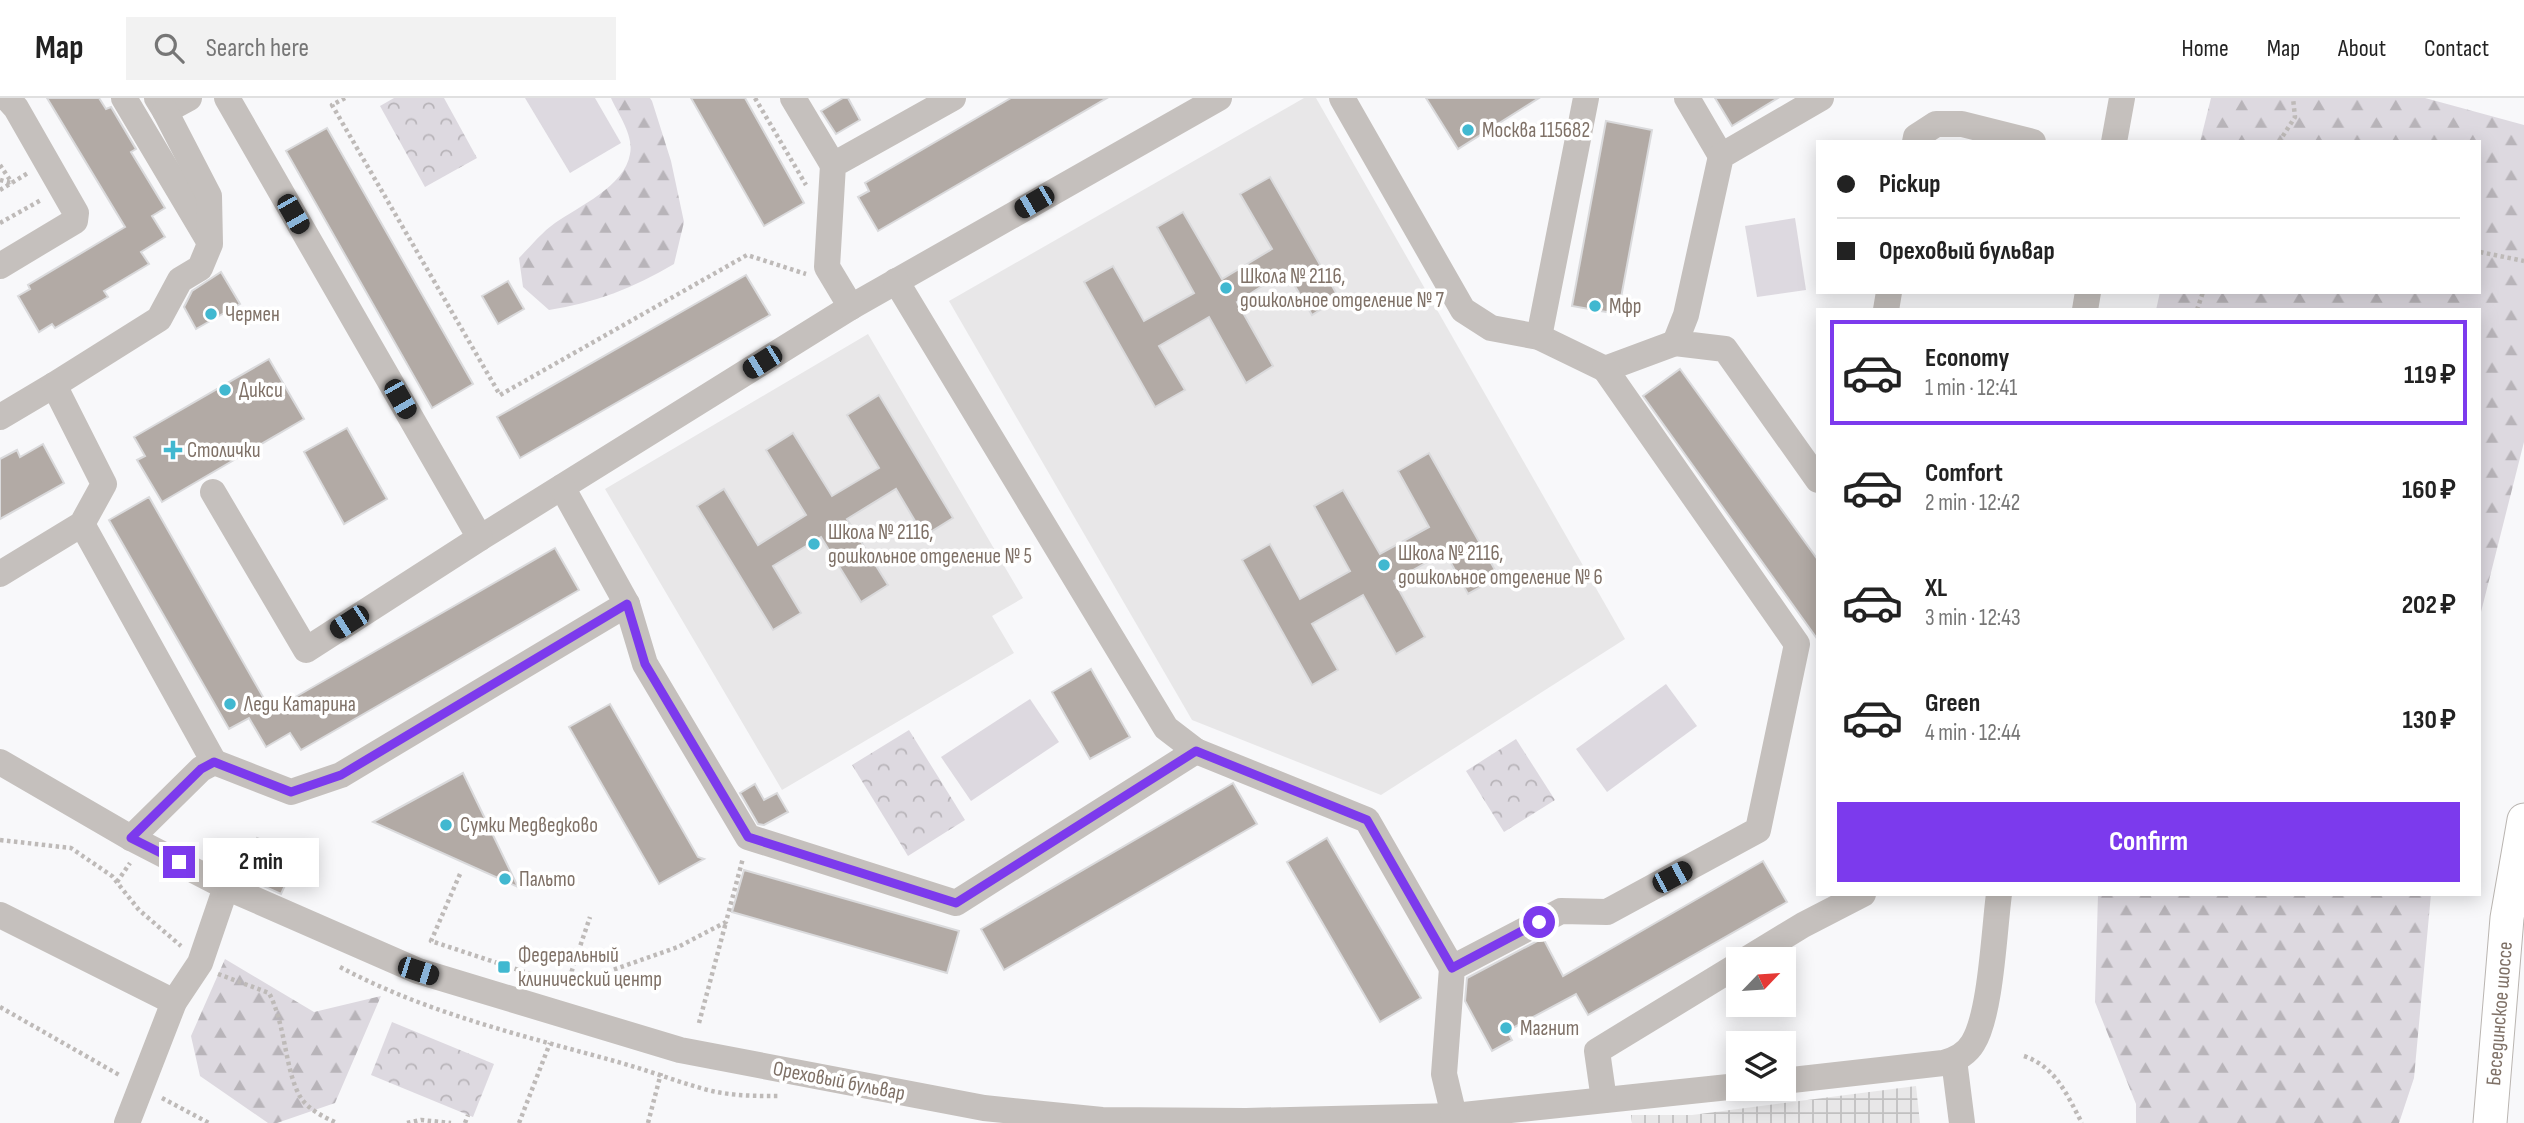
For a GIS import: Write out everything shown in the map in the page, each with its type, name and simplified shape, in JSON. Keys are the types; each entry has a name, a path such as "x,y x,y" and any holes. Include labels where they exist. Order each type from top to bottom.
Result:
{"main road":[{"name":"Бесединское шоссе","path":"2490,1123 2507,918 2524,820"}],"street":[{"path":"0,266 75,221 76,213 16,108 7,98"},
{"path":"124,98 210,244"},
{"path":"0,417 159,319 180,280 200,268 210,244 209,196 161,105 189,98"},
{"path":"227,98 480,538"},
{"path":"793,98 833,165 827,267 845,296"},
{"path":"833,165 953,98"},
{"path":"213,492 306,650 562,488 845,296 896,281 1219,98"},
{"path":"1342,98 1463,310 1491,328 1539,337 1605,369 1797,644 1758,830 1607,912 1561,911 1452,968"},
{"path":"1539,337 1586,98"},
{"path":"1675,342 1686,315 1721,156 1687,98"},
{"path":"1721,156 1821,98"},
{"path":"2113,140 2122,98"},
{"path":"1915,140 1936,124 1962,124 2025,140"},
{"path":"896,281 1166,728 1196,751 1367,820 1452,968 1444,1074 1454,1116"},
{"path":"1605,369 1675,342 1726,349 1816,477"},
{"path":"0,574 82,524 104,484 54,385"},
{"path":"562,488 627,604 645,664 748,837 956,903 1196,751"},
{"path":"82,524 214,762 291,792 341,775 627,604"},
{"name":"Ореховый бульвар","path":"0,762 133,847 418,971 680,1050 984,1108 1102,1121 1454,1116 1726,1087"},
{"path":"133,847 201,769 214,762"},
{"path":"127,1123 174,1002 201,963 226,887"},
{"path":"1767,947 1859,896"},
{"path":"1796,1080 1917,1066 1954,1060 1966,1052 1979,1029 1998,896"},
{"path":"0,915 174,1002"},
{"path":"1604,1100 1597,1051 1726,972"},
{"path":"1954,1060 1962,1123"}],"path":[{"path":"345,98 332,105 500,395 747,255 845,296"},
{"path":"755,98 830,225"},
{"path":"2280,140 2295,117 2293,98"},
{"path":"0,165 12,183 0,180"},
{"path":"29,173 34,181"},
{"path":"0,223 43,199 38,190"},
{"path":"2481,252 2524,261"},
{"path":"699,1023 748,837"},
{"path":"0,840 71,848 117,882 139,910 201,963 217,974 269,993 280,1018 302,1100 337,1123"},
{"path":"117,882 133,847"},
{"path":"460,874 431,941 567,986 678,947 726,922"},
{"path":"567,986 590,917"},
{"path":"0,1007 209,1123"},
{"path":"519,1123 550,1044"},
{"path":"2024,1056 2034,1059 2058,1078 2082,1123"},
{"path":"648,1123 661,1073"},
{"path":"464,1123 468,1115"},
{"path":"407,1123 421,1120 451,1123"}],"shaded area":[{"path":"1304,98 1316,98 1625,639 1381,795 1192,720 949,301"},
{"name":"Школа № 2116, дошкольное отделение № 5","path":"868,334 1023,598 992,616 1014,653 782,790 605,489"},
{"path":"1916,1086 1920,1123 1632,1123 1631,1115 1692,1115"}],"green space":[{"path":"394,98 444,98 477,158 425,187 380,106"},
{"path":"525,98 595,98 621,143 570,173"},
{"path":"611,98 650,98 652,101 671,161 684,222 674,264 613,293 549,310 523,287 519,258 550,227 610,186 626,165 630,154 630,139"},
{"path":"2211,98 2425,98 2524,125 2524,442 2481,612 2481,308 2156,308 2160,294 2481,294 2481,140 2200,140"},
{"path":"1795,218 1806,290 1757,297 1745,226"},
{"path":"1666,684 1697,726 1607,792 1576,749"},
{"path":"1030,699 1059,742 971,801 941,757"},
{"path":"909,730 965,820 908,856 852,765"},
{"path":"1516,739 1555,800 1504,832 1466,771"},
{"path":"2098,896 2431,896 2414,1078 2399,1123 2136,1123 2136,1104 2095,1002"},
{"path":"225,959 314,1012 381,996 335,1103 277,1123 268,1123 200,1076 191,1036"},
{"path":"392,1022 494,1064 473,1117 371,1075"}],"building":[{"path":"47,98 99,98 106,109 111,107 136,149 131,152 165,208 152,216 165,237 141,252 149,264 104,291 108,297 55,328 52,324 39,332 18,296 30,289 28,285 125,227"},
{"path":"691,98 745,98 804,203 764,226"},
{"path":"843,98 848,98 860,120 836,134 821,111"},
{"path":"1011,98 1107,98 878,231 858,197 869,191 865,183"},
{"path":"1426,98 1539,98 1458,149"},
{"path":"1715,98 1778,98 1732,126"},
{"path":"1606,121 1652,130 1618,314 1572,306"},
{"path":"327,128 473,384 432,408 286,151"},
{"name":"Школа № 2116, дошкольное отделение № 7","path":"1270,177 1339,298 1312,315 1286,271 1237,302 1273,366 1246,383 1209,317 1159,346 1185,390 1155,407 1084,282 1113,266 1144,321 1194,293 1157,227 1183,212 1222,279 1272,249 1240,194"},
{"path":"221,272 240,304 196,329 184,307 192,291"},
{"path":"746,275 770,315 520,458 497,417"},
{"path":"508,281 524,309 498,324 482,296"},
{"path":"269,359 304,419 162,502 137,460 145,456 134,437"},
{"path":"1680,369 1816,557 1816,637 1643,396"},
{"path":"879,395 953,518 924,536 896,489 847,519 888,585 861,602 821,537 773,566 801,613 773,630 697,506 724,489 758,545 806,515 766,450 793,433 832,496 879,468 847,415"},
{"path":"347,428 387,499 344,524 304,452"},
{"path":"43,444 64,483 0,519 0,459 17,450 20,457"},
{"name":"Школа № 2116, дошкольное отделение № 6","path":"1429,453 1499,577 1468,594 1445,552 1394,581 1425,637 1396,654 1363,595 1312,624 1338,670 1312,685 1242,560 1270,544 1300,599 1350,571 1314,506 1343,490 1380,554 1429,527 1398,471"},
{"path":"149,497 271,711 555,548 579,590 301,750 290,733 266,747 249,718 229,729 109,520"},
{"path":"1091,669 1130,737 1090,759 1052,692"},
{"path":"610,704 698,857 704,859 659,884 569,727"},
{"path":"463,773 518,887 373,822"},
{"path":"1233,783 1257,824 1004,970 981,929"},
{"path":"755,784 764,800 777,793 788,812 764,825 758,824 740,793"},
{"path":"257,838 298,858 281,894 239,875"},
{"path":"1327,838 1421,998 1380,1022 1287,862"},
{"path":"1763,861 1787,902 1588,1015 1576,994 1507,1031 1512,1040 1492,1051 1465,1001 1467,978 1543,938 1563,976"},
{"path":"744,870 959,931 947,973 732,912"}],"place":[{"name":"Москва 115682","path":"1468,130"},
{"name":"Школа № 2116, дошкольное отделение № 7","path":"1226,288"},
{"name":"Мфр","path":"1595,306"},
{"name":"Чермен","path":"211,314"},
{"name":"Дикси","path":"225,390"},
{"name":"Столички","path":"173,450"},
{"name":"Школа № 2116, дошкольное отделение № 5","path":"814,544"},
{"name":"Школа № 2116, дошкольное отделение № 6","path":"1384,565"},
{"name":"Леди Катарина","path":"230,704"},
{"name":"Сумки Медведково","path":"446,825"},
{"name":"Пальто","path":"505,879"},
{"name":"Федеральный клинический центр","path":"504,967"},
{"name":"Магнит","path":"1506,1028"}],"route":[{"path":"179,862 131,838 201,769 214,762 291,792 341,775 627,604 645,664 748,837 956,903 1196,751 1367,820 1452,968 1539,922"}]}
